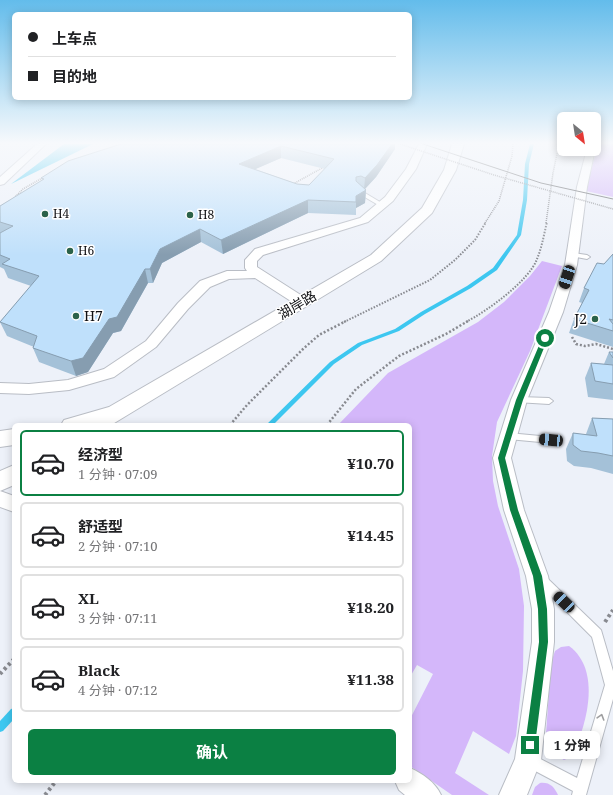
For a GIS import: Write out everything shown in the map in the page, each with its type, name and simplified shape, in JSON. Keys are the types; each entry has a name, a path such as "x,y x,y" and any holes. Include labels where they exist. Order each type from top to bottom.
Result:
{"street":[{"path":"302,302 258,274 251,268 251,260 258,252 364,220 389,199 402,181"},
{"name":"湖岸路","path":"98,423 376,258 427,210 444,181"},
{"path":"513,795 528,760 543,642 542,609 537,576 514,510 502,458 519,400 556,312 571,265 580,256 583,181"},
{"path":"0,388 29,389 69,385 109,373 151,344 183,306 205,284 227,274 258,274"},
{"path":"77,423 122,409"},
{"path":"0,439 12,437"},
{"path":"6,482 12,498"},
{"path":"411,783 427,795"}],"lane":[{"path":"358,191 382,205"},
{"path":"519,400 550,401"},
{"path":"508,436 551,440"},
{"path":"528,760 579,791 611,685 598,634 537,576"}],"path":[{"path":"14,198 23,189 37,181"},
{"path":"291,186 299,181"},
{"path":"232,423 247,405 303,349 320,335 430,280 455,260 475,240 499,201 505,181"},
{"path":"515,181 613,209"},
{"path":"329,423 356,389 399,356 446,334 474,318 501,300 525,276 536,260 548,217 552,181"},
{"path":"572,337 576,344 584,346 596,344 613,349"},
{"path":"0,674 12,661"},
{"path":"45,795 54,783"}],"shaded area":[{"path":"589,181 613,181 613,197 586,191"},
{"path":"542,261 562,266 530,351 497,422 492,456 493,481 498,506 519,569 524,606 523,671 516,736 509,754 473,731 455,773 489,795 452,795 412,767 412,715 433,674 417,665 412,674 412,423 340,423 388,373 478,322 504,302 530,276"},
{"path":"569,646 579,656 585,669 588,683 588,699 586,715 577,744 571,757 564,760 552,753 546,734 551,663 555,651 561,647"},
{"path":"540,783 546,783 551,786 558,795 532,795 535,787"}],"building":[{"path":"41,181 289,181 297,184 309,185 313,181 356,181 366,190 356,196 356,202 308,200 221,240 200,229 160,249 150,269 145,269 117,317 109,319 83,358 71,361 33,348 37,336 0,322 39,276 2,264 10,259 0,255 0,233 13,226 0,222 0,206"},
{"name":"J2","path":"613,254 613,320 609,319 613,324 613,331 574,319 589,290 584,288 597,263 604,264"},
{"path":"609,352 613,352 613,358"},
{"path":"591,363 613,365 613,384 595,381"},
{"path":"592,418 613,419 613,456 581,451 573,445 573,433 597,436"}],"waterway":[{"path":"271,423 332,363 360,344 397,330 423,313 469,287 495,269 519,235 525,200 526,181"},
{"path":"0,728 12,714"}],"tram line":[{"path":"535,181 613,199"}],"place":[{"name":"H4","path":"45,214"},
{"name":"H8","path":"190,215"},
{"name":"H6","path":"70,251"},
{"name":"H7","path":"76,316"},
{"name":"J2","path":"595,319"}],"route":[{"path":"530,745 543,642 542,609 537,576 514,510 502,458 519,400 545,338"}]}
